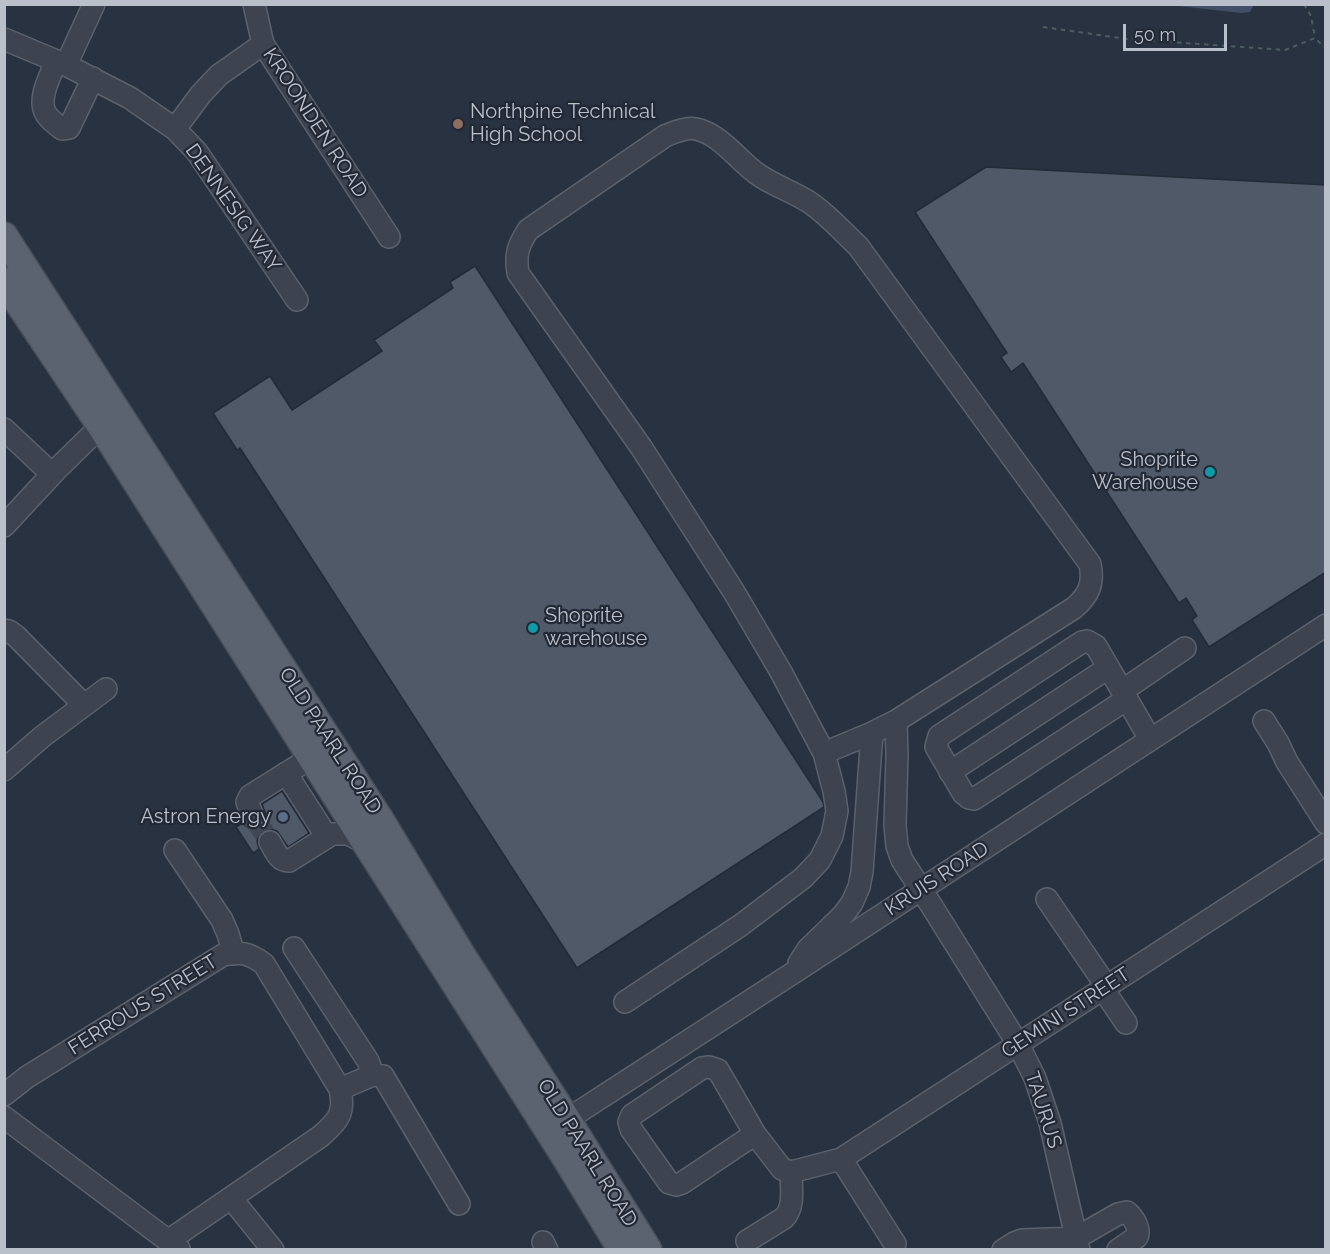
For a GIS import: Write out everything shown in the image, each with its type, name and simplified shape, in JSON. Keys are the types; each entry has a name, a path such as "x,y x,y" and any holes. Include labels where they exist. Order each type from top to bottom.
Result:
{"main road":[{"name":"OLD PAARL ROAD","path":"4,237 68,336 110,420"},
{"name":"OLD PAARL ROAD","path":"4,281 110,420 322,751 367,844 558,1125 648,1250"},
{"name":"OLD PAARL ROAD","path":"322,751 379,818 459,951 558,1125 622,1250"}],"street":[{"path":"93,78 69,128 62,129 48,117 43,107 44,94 94,4"},
{"name":"KROONDEN ROAD","path":"255,4 263,44 389,237"},
{"name":"DENNESIG WAY","path":"4,39 93,78 130,98 176,129 203,161 297,300"},
{"path":"176,129 201,94 219,75 263,44"},
{"path":"625,1002 741,925 803,878 820,860 832,836 837,811 824,753 782,672 641,447 518,273 516,261 518,246 528,230 665,136 679,130 694,128 708,133 762,178 808,202 858,246 1090,564 1092,576 1089,589 1084,599 1074,608 896,721 872,734 824,753"},
{"path":"7,518 110,420"},
{"path":"4,429 52,474"},
{"name":"KRUIS ROAD","path":"558,1125 1326,625"},
{"path":"4,630 9,630 16,636 84,705"},
{"path":"1150,740 1124,695 1108,668 1096,646 1087,640 939,736 936,747 963,793 974,799 1124,695 1185,648"},
{"path":"950,772 1108,668"},
{"path":"4,770 43,736 106,688"},
{"path":"896,721 895,825 897,846 902,860"},
{"path":"1264,721 1326,823"},
{"path":"793,973 808,949 843,915 852,903 859,887 872,734"},
{"path":"253,816 247,802 250,796 322,751"},
{"path":"286,773 327,837"},
{"path":"865,824 881,848 889,855 902,860"},
{"path":"270,842 278,856 284,861 289,861 327,837 338,834 348,834 367,844"},
{"name":"GEMINI STREET","path":"796,1171 841,1159 1326,844"},
{"path":"175,850 222,920 234,954"},
{"name":"TAURUS","path":"902,860 1018,1044 1035,1078 1050,1123 1078,1244"},
{"path":"1047,899 1125,1023"},
{"path":"294,948 368,1060 373,1075"},
{"name":"FERROUS STREET","path":"4,1095 27,1077 223,955 239,952 253,956 264,964 340,1089"},
{"path":"747,1241 789,1214 796,1171 782,1169 755,1134 718,1070 709,1067 702,1068 632,1115 629,1122 631,1129 669,1183 676,1185 755,1134"},
{"path":"4,1117 174,1245 231,1198 321,1136 334,1124 341,1113 343,1102 340,1089 373,1075 383,1076 459,1204"},
{"path":"841,1159 895,1244"},
{"path":"231,1198 273,1250"},
{"path":"1003,1250 1022,1240 1047,1245 1078,1244 1118,1214 1126,1212 1138,1228 1138,1234 1118,1250"}],"path":[{"path":"1304,4 1311,16 1315,39 1326,49"},
{"path":"1043,27 1127,39 1285,50 1315,39"}],"water":[{"path":"1170,5 1254,5 1250,12 1241,13"}],"building":[{"name":"Shoprite Warehouse","path":"986,167 1326,185 1326,572 1209,647 1192,620 1197,616 1186,598 1179,603 1023,363 1011,372 1001,357 1007,353 915,212"},
{"name":"Shoprite warehouse","path":"475,266 823,802 824,807 577,968 240,448 237,450 213,413 270,376 292,410 382,351 374,340 453,288 450,282"},
{"path":"282,791 309,833 288,847 277,831 271,829 264,831 259,835 257,841 259,849 253,853 236,827 243,823 251,829 263,824 266,818 262,804"}],"tunnel":[{"path":"253,816 270,842"}],"place":[{"name":"Northpine Technical High School","path":"458,124"},
{"name":"Shoprite Warehouse","path":"1210,472"},
{"name":"Shoprite warehouse","path":"533,628"},
{"name":"Astron Energy","path":"283,817"}]}
